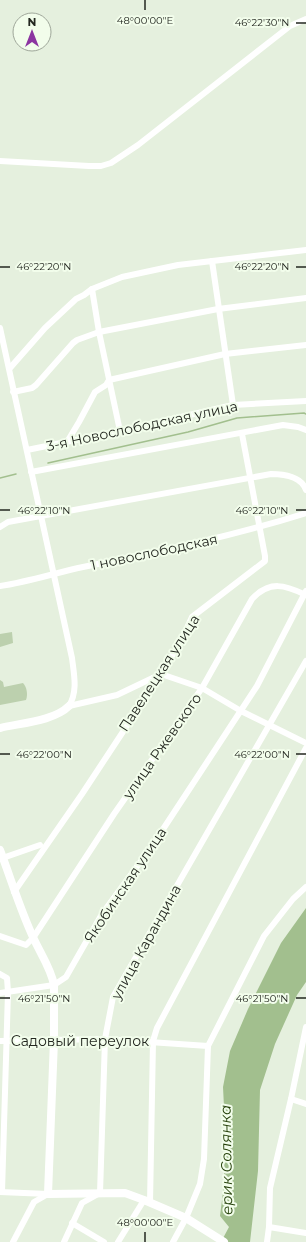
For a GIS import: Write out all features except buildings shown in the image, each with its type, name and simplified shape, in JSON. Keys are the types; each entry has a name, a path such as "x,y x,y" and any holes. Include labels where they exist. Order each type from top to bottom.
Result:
{"street":[{"path":"0,161 89,166 101,166 111,163 138,145 290,26 306,19"},
{"path":"10,368 61,312 76,299 92,289 122,277 178,265 306,250"},
{"path":"212,261 218,309 234,405"},
{"path":"92,289 108,380 120,431"},
{"path":"13,392 32,388 43,378 73,343 77,340 99,332 218,309 306,298"},
{"path":"0,328 10,368 13,392 72,658 75,694 69,706 63,712 0,728"},
{"path":"108,380 225,354 306,345"},
{"path":"67,442 95,392 106,385 108,380"},
{"name":"3-я Новослободская улица","path":"27,450 234,405 306,401"},
{"name":"3-я Новослободская улица","path":"31,472 284,425 306,430"},
{"name":"Павелецкая улица","path":"14,892 82,794 161,674 181,641 192,617 265,561 242,434"},
{"path":"0,527 8,522 250,477 279,474 298,479 306,490"},
{"name":"1 новослободская","path":"0,586 20,583 53,573 162,551 260,528 306,513"},
{"name":"улица Ржевского","path":"33,938 114,814 202,688 252,599 269,588 278,585 306,594"},
{"name":"Якобинская улица","path":"54,985 66,977 102,914 152,846 241,711 257,686 306,594"},
{"name":"улица Карандина","path":"100,1193 105,1039 113,997 306,661"},
{"path":"69,706 117,695 161,674 202,688 241,711 306,743"},
{"path":"118,1242 147,1201 153,1041 157,1028 306,748"},
{"path":"40,845 1,856 33,938 53,978 54,985 54,1040 48,1194"},
{"path":"173,1242 186,1218 200,1184 204,1159 208,1046 264,936 293,899 306,887"},
{"path":"0,936 26,944 33,938"},
{"path":"0,974 7,978 8,992 1,1192 48,1194 125,1193 186,1218 224,1242"},
{"path":"0,992 54,985"},
{"path":"267,1242 270,1188 306,1027"},
{"name":"Садовый переулок","path":"0,1041 105,1039 153,1041 208,1046"},
{"path":"291,1099 306,1104"},
{"path":"64,1242 82,1203 100,1193"},
{"path":"13,1242 34,1202 48,1194"},
{"path":"72,1223 104,1242"},
{"path":"269,1227 306,1233"}],"shaded area":[{"path":"12,632 13,643 0,647 0,634"},
{"path":"0,680 3,682 4,687 23,683 27,691 26,700 0,705"}],"water":[{"name":"ерик Солянка","path":"306,908 306,982 297,995 275,1044 260,1090 258,1171 250,1242 221,1242 229,1227 220,1216 224,1184 225,1127 223,1087 230,1051 248,1009 281,943"}],"waterway":[{"path":"48,463 188,432 237,418 306,414"},
{"path":"0,478 16,474"}]}
